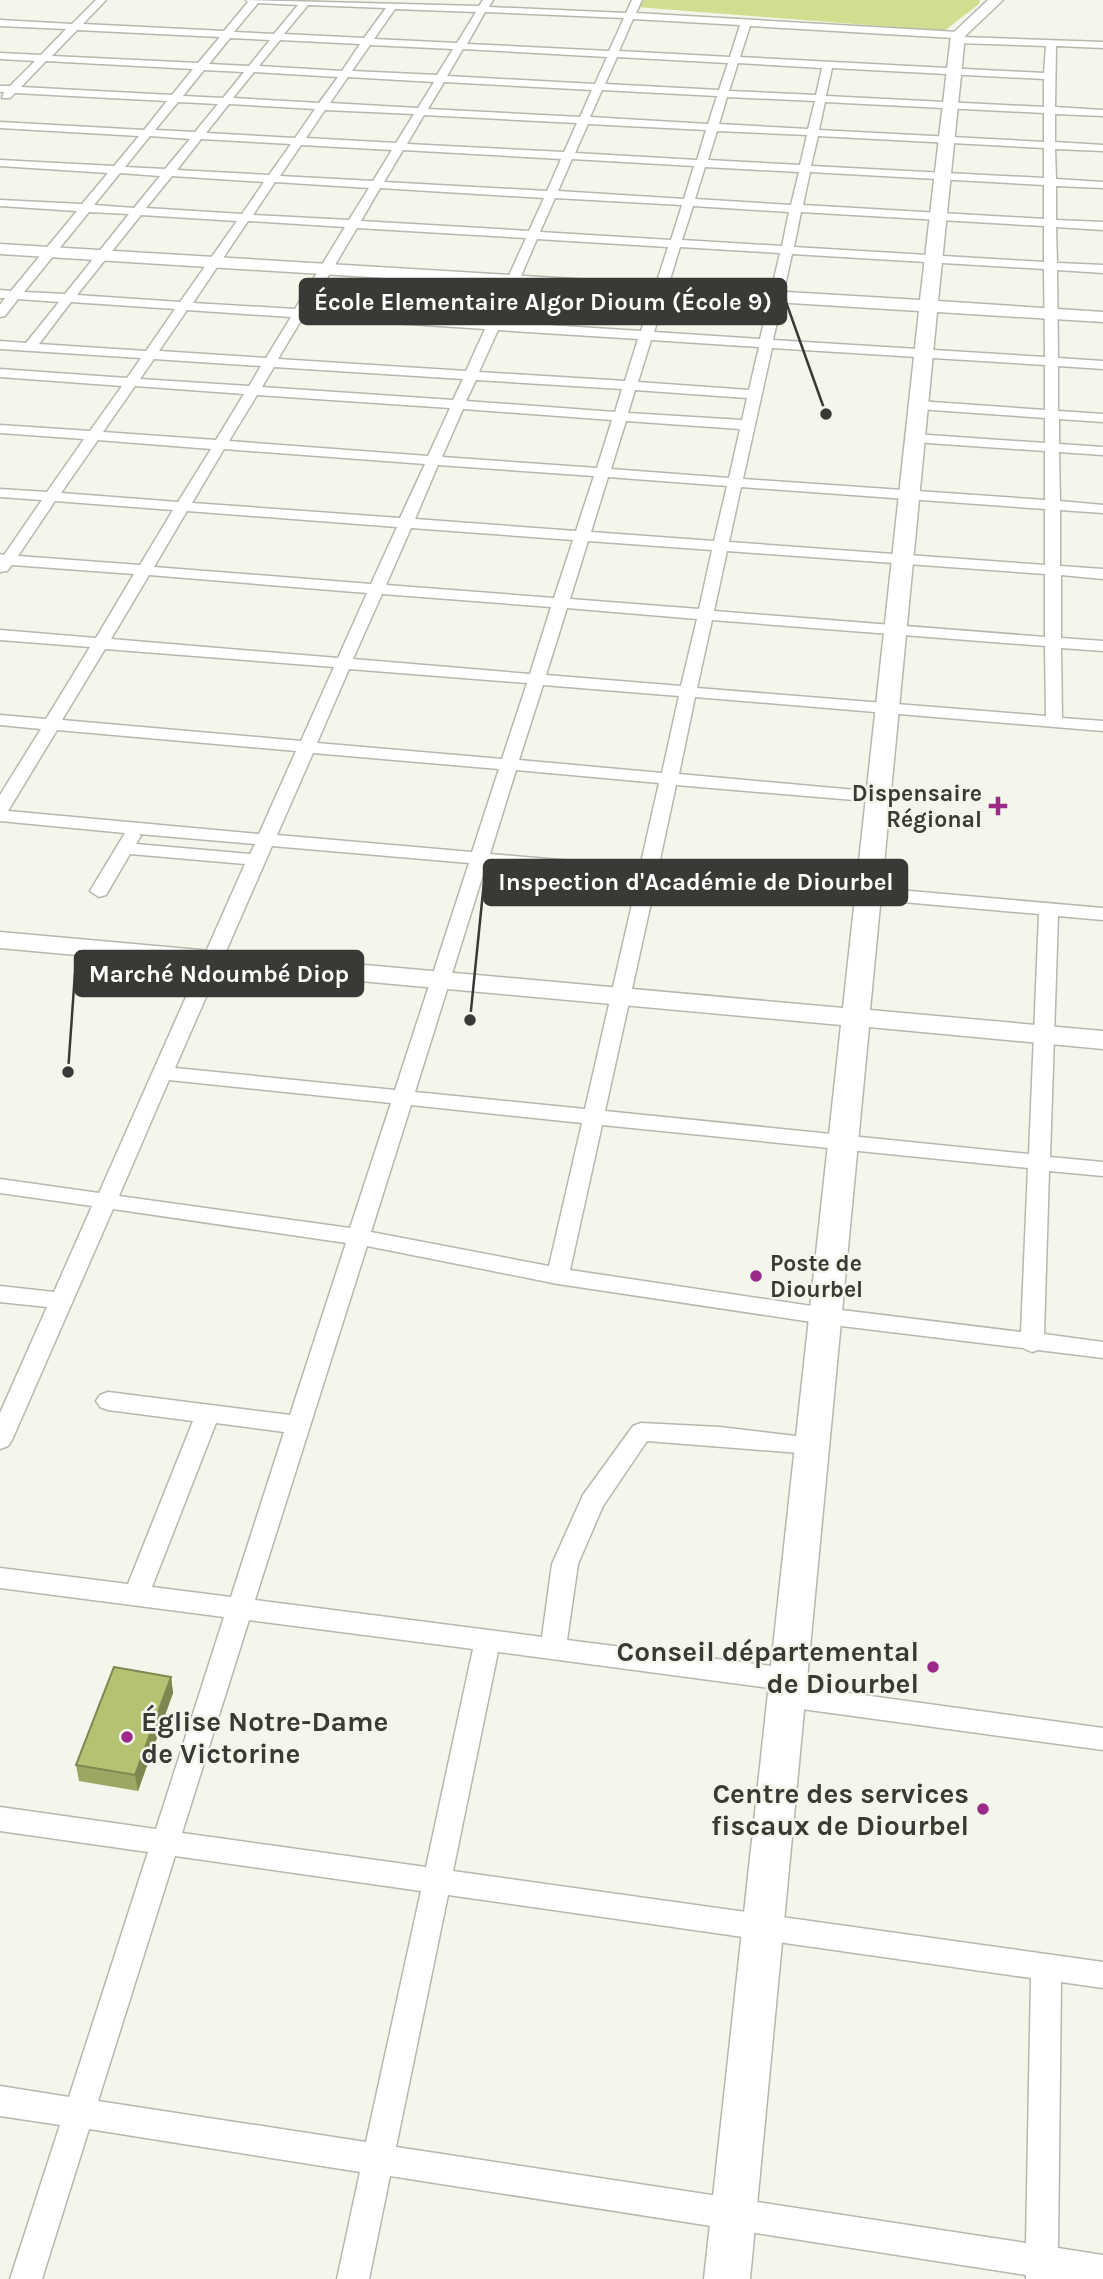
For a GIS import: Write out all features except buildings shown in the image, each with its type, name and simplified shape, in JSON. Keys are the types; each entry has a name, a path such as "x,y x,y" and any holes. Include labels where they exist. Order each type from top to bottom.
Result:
{"street":[{"path":"0,102 101,0"},
{"path":"0,313 7,295 50,252 254,0 392,6 633,8 746,22 1103,45"},
{"path":"727,2279 951,72 957,37 996,0"},
{"path":"29,347 305,2"},
{"path":"0,810 485,5"},
{"path":"3,563 392,6"},
{"path":"0,1440 633,8"},
{"path":"26,2279 746,22"},
{"path":"0,23 1049,76"},
{"path":"1051,43 1049,110 1054,722"},
{"path":"0,56 1103,113"},
{"path":"558,1276 828,65"},
{"path":"0,89 1103,148"},
{"path":"0,125 1103,185"},
{"path":"0,163 1103,226"},
{"path":"0,203 1103,269"},
{"path":"0,249 1103,317"},
{"path":"7,295 1103,365"},
{"path":"0,345 755,394"},
{"path":"0,373 748,425"},
{"path":"918,405 1103,418"},
{"path":"0,429 1103,509"},
{"path":"914,438 1103,451"},
{"path":"0,493 1103,574"},
{"path":"3,563 144,570 1103,646"},
{"path":"0,635 1103,726"},
{"path":"0,720 878,797"},
{"path":"0,816 1103,914"},
{"path":"99,891 136,828"},
{"path":"125,848 257,860"},
{"path":"1032,1344 1049,909"},
{"path":"0,940 1103,1040"},
{"path":"163,1073 1103,1169"},
{"path":"0,1186 107,1199 358,1237 558,1276 825,1316 1032,1344 1103,1350"},
{"path":"0,1294 61,1301"},
{"path":"108,1401 299,1425"},
{"path":"135,1595 208,1414"},
{"path":"553,1649 565,1564 592,1502 641,1432 812,1445"},
{"path":"0,1578 553,1649 1103,1739"},
{"path":"353,2279 488,1640"},
{"path":"0,1819 1103,1975"},
{"path":"1042,2270 1046,1967"},
{"path":"0,2101 733,2214 1042,2270 1103,2271"}],"green space":[{"path":"639,0 980,0 979,4 944,31 636,7"}],"place":[{"name":"École Elementaire Algor Dioum (École 9)","path":"826,414"},
{"name":"Dispensaire Régional","path":"998,806"},
{"name":"Inspection d'Académie de Diourbel","path":"470,1020"},
{"name":"Marché Ndoumbé Diop","path":"68,1072"},
{"name":"Poste de Diourbel","path":"756,1276"},
{"name":"Conseil départemental de Diourbel","path":"933,1667"},
{"name":"Église Notre-Dame de Victorine","path":"127,1737"},
{"name":"Centre des services fiscaux de Diourbel","path":"983,1809"}]}
